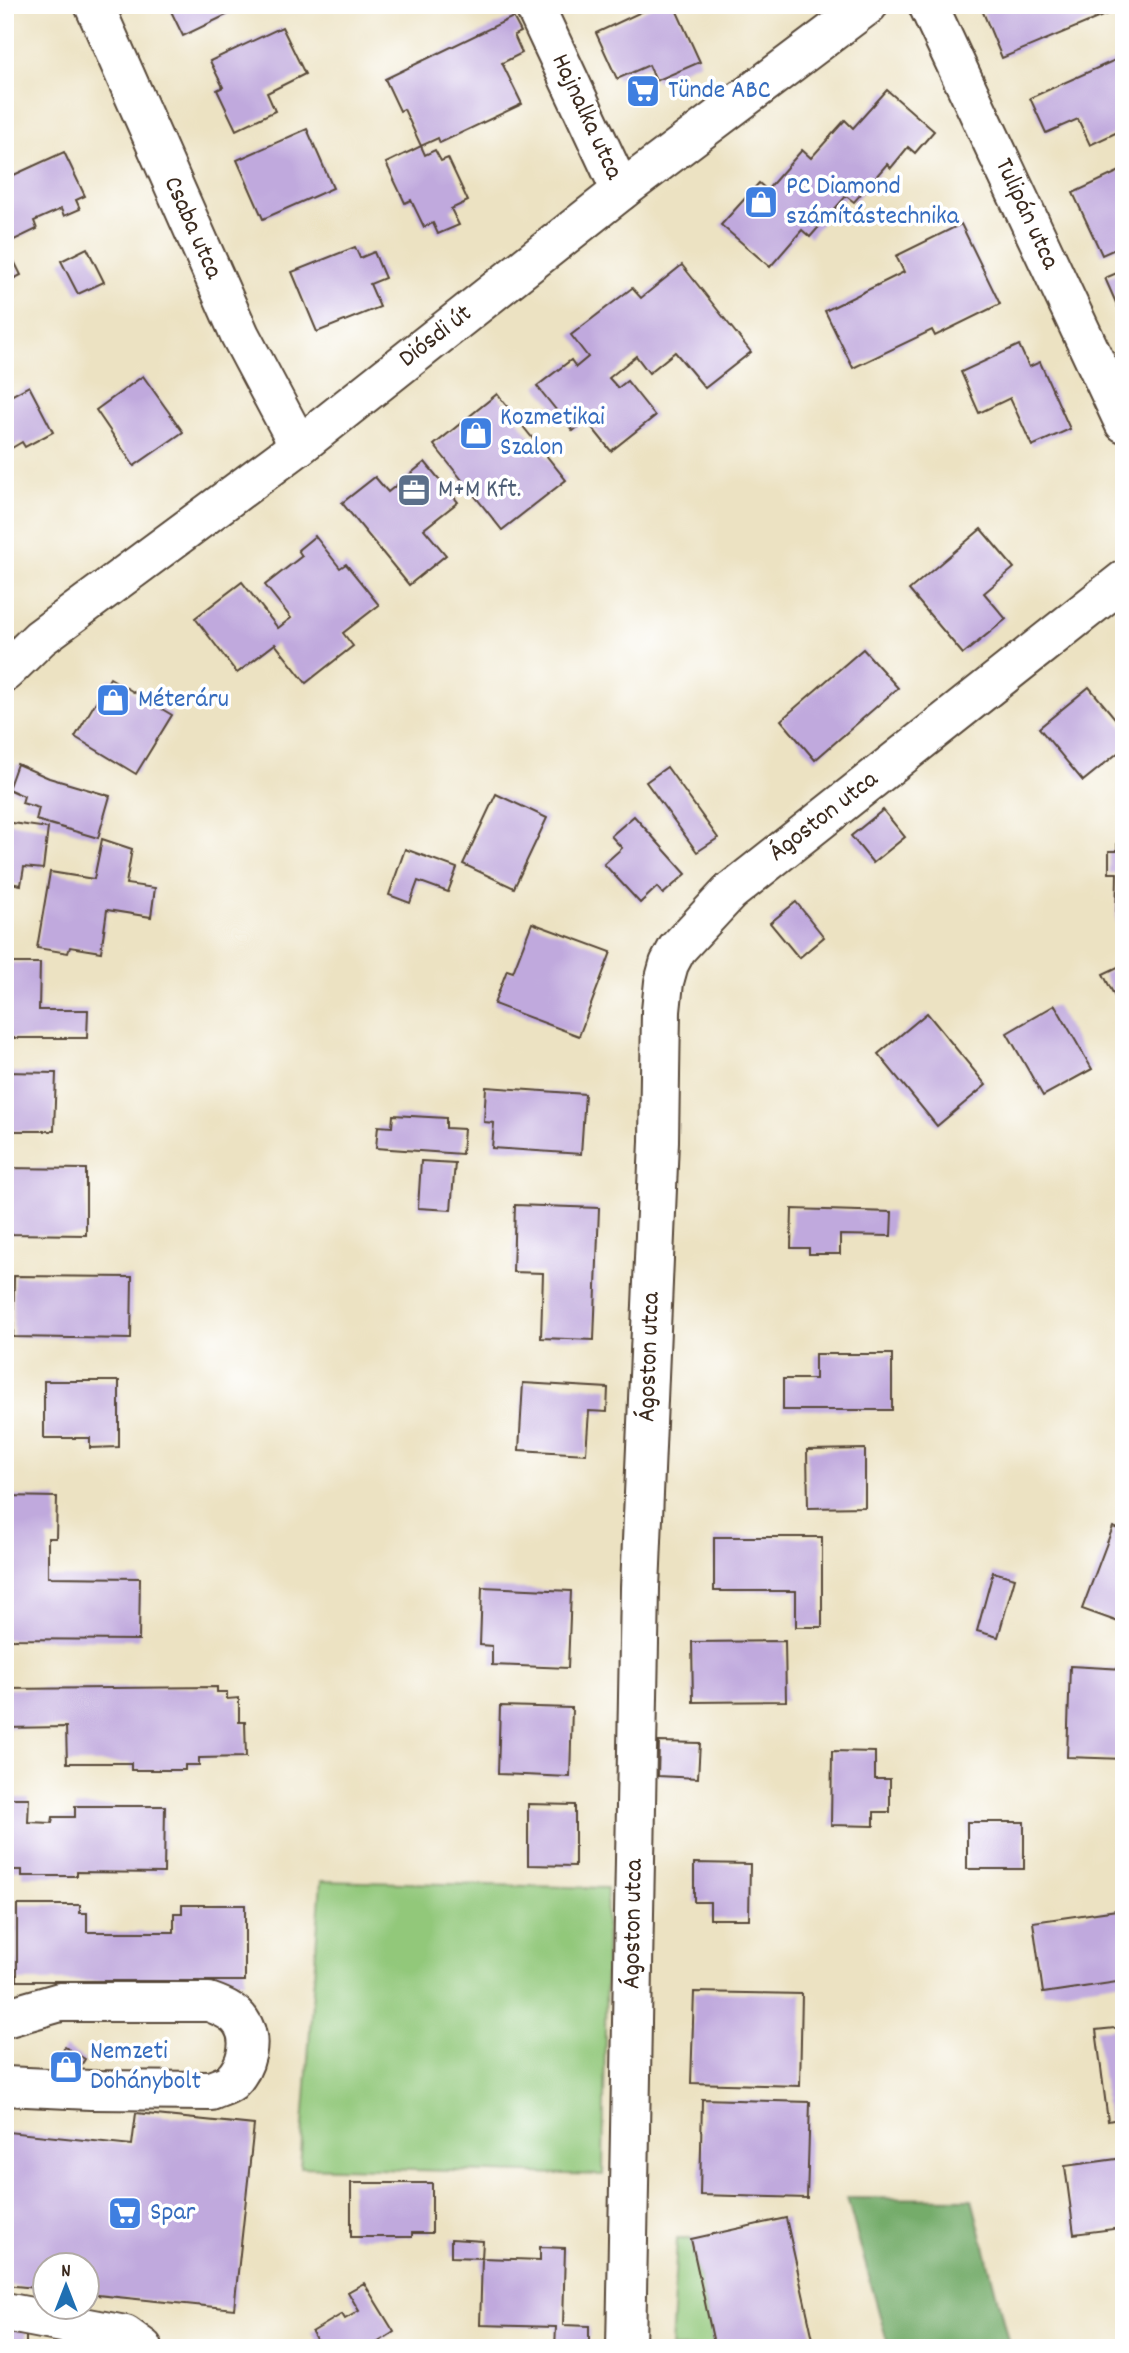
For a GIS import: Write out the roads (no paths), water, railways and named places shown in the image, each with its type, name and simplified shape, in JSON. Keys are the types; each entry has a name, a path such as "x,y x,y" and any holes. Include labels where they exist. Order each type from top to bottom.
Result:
{"street":[{"name":"Csaba utca","path":"94,5 229,310 299,446"},
{"name":"Hajnalka utca","path":"534,5 621,191"},
{"name":"Tulipán utca","path":"928,5 1124,423"},
{"name":"Diósdi út","path":"5,672 40,638 299,446 848,12"},
{"name":"Ágoston utca","path":"626,2348 640,1588 659,1141 661,1011 669,964 677,949 730,892 1124,580"},
{"path":"5,2018 60,2002 209,2002 227,2009 242,2022 248,2048 242,2067 229,2083 211,2091 5,2086"},
{"path":"5,2312 134,2341"}],"place":[{"name":"Tünde ABC","path":"643,91"},
{"name":"PC Diamond számítástechnika","path":"761,202"},
{"name":"Kozmetikai Szalon","path":"476,433"},
{"name":"M+M Kft.","path":"414,490"},
{"name":"Méteráru","path":"113,700"},
{"name":"Nemzeti Dohánybolt","path":"66,2067"},
{"name":"Spar","path":"125,2213"}]}
